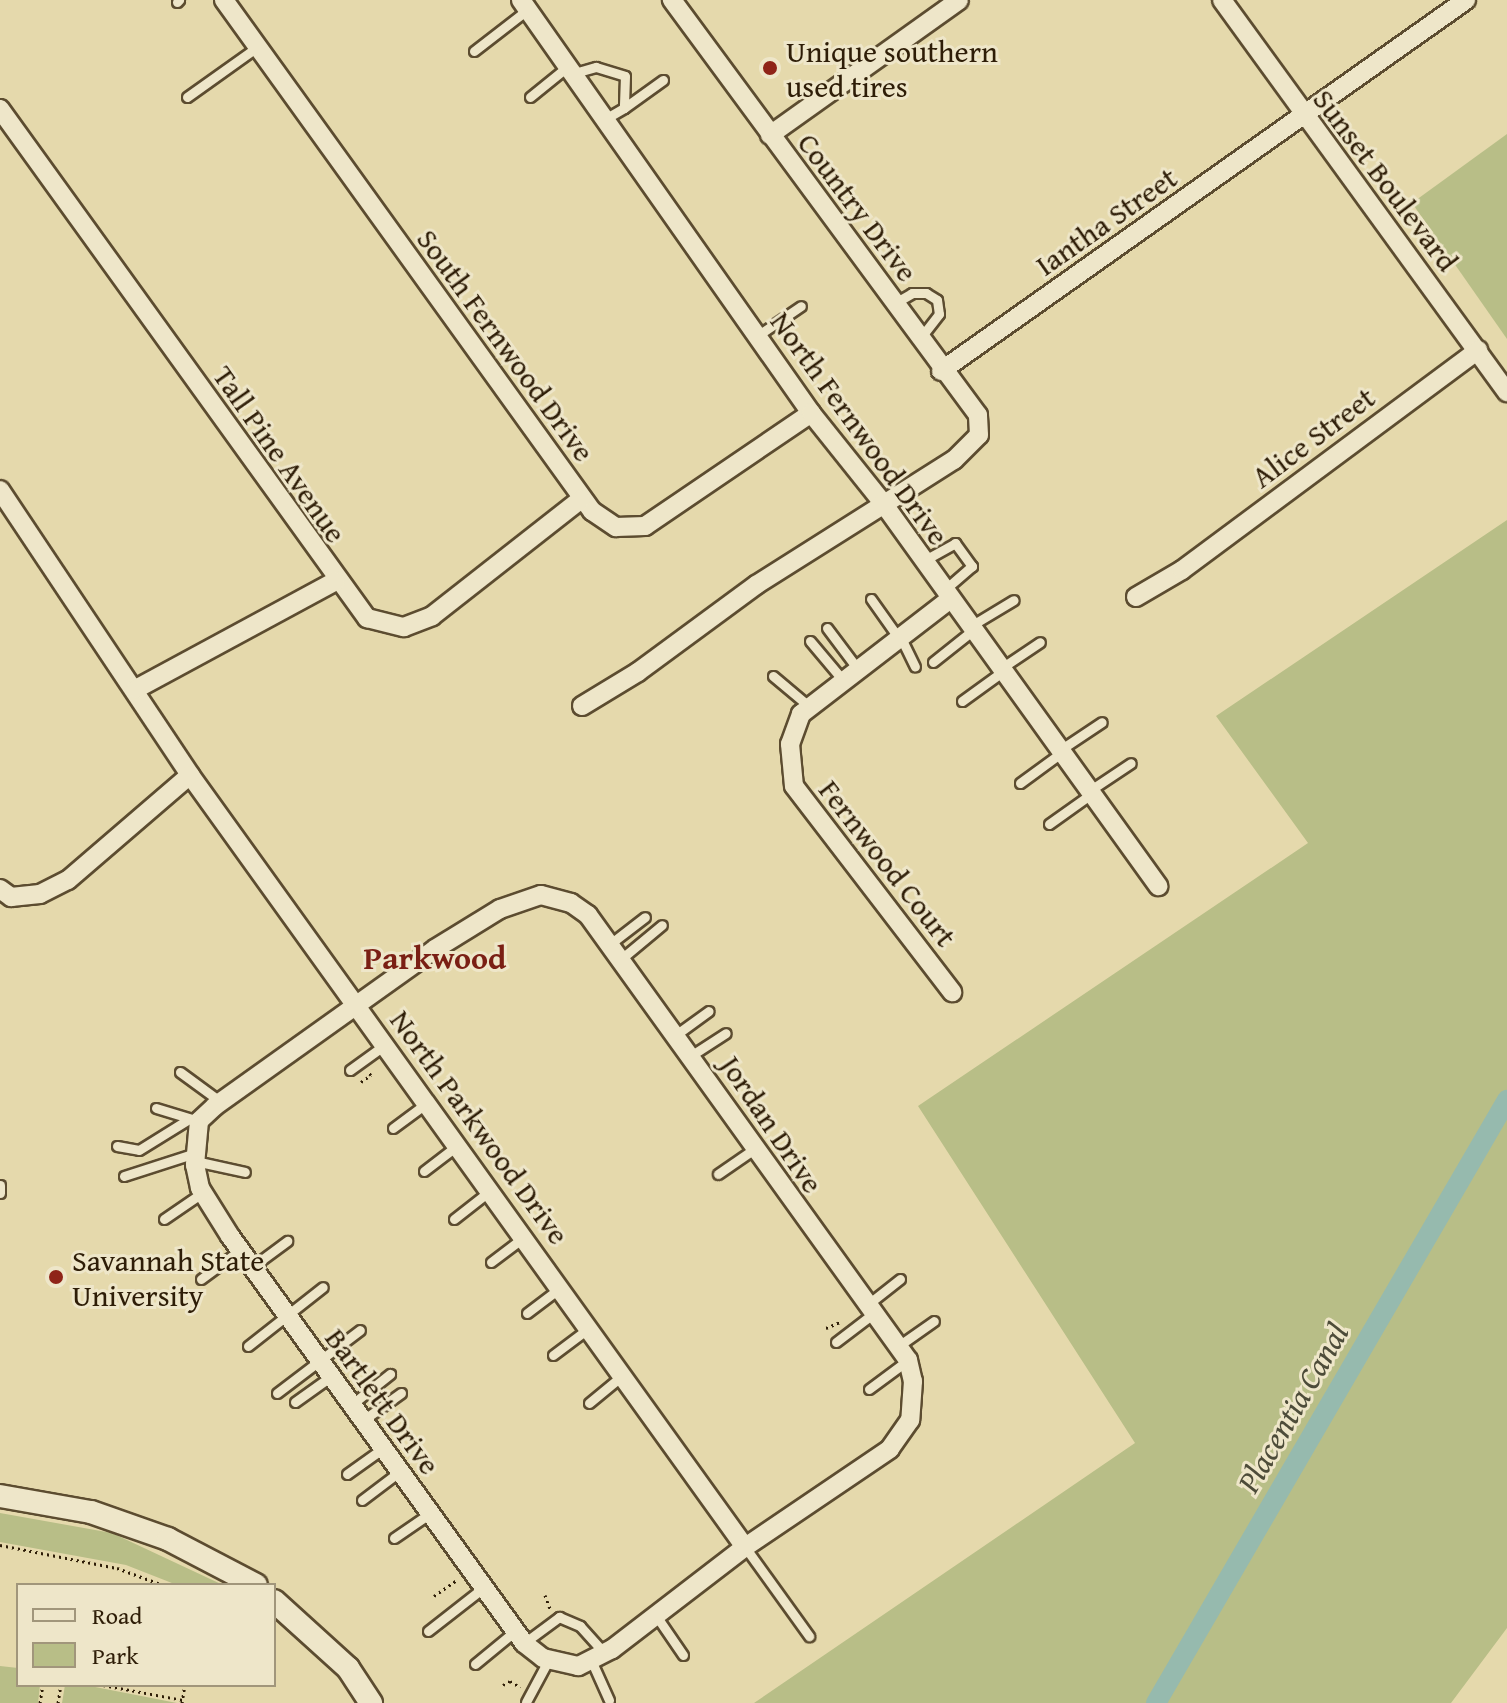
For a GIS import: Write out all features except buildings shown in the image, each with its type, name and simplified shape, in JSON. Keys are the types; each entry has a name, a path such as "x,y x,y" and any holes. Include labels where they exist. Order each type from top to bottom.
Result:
{"street":[{"name":"South Fernwood Drive","path":"224,0 581,499 616,527 645,526 811,413"},
{"name":"Country Drive","path":"672,0 895,303 941,371 978,415 979,435 954,460 883,503"},
{"path":"770,135 959,0"},
{"name":"Sunset Boulevard","path":"1222,0 1304,117 1507,392"},
{"path":"1304,117 1466,0"},
{"name":"North Fernwood Drive","path":"524,5 602,121 811,413 883,503 946,595 1158,886"},
{"name":"Tall Pine Avenue","path":"0,109 336,581 367,618 404,627 432,616 581,499"},
{"name":"Iantha Street","path":"941,371 1304,117"},
{"name":"Alice Street","path":"1136,597 1182,570 1478,350"},
{"name":"North Parkwood Drive","path":"0,490 136,689 190,775 357,1003 745,1547"},
{"path":"582,706 883,503"},
{"path":"136,689 336,581"},
{"name":"Fernwood Court","path":"946,595 899,637 849,673 801,714 790,744 794,786 952,992"},
{"path":"0,889 11,897 40,894 68,880 190,775"},
{"name":"Jordan Drive","path":"357,1003 500,909 541,895 571,903 588,915 757,1147 861,1282 870,1309 902,1353 913,1381 910,1420 890,1449 745,1547"},
{"path":"194,1120 357,1003"},
{"name":"Bartlett Drive","path":"194,1120 195,1157 202,1193 519,1637 549,1659 578,1666 597,1656"},
{"path":"0,1496 91,1512 168,1539 252,1583"},
{"path":"597,1656 657,1617 745,1547"},
{"path":"276,1603 348,1668 371,1703"}],"lane":[{"path":"474,51 524,5"},
{"path":"187,97 257,47"},
{"path":"530,97 568,71 596,67 625,76 624,108"},
{"path":"602,121 663,80"},
{"path":"895,303 912,293 926,293 937,300 939,314 920,338"},
{"path":"757,336 801,306"},
{"path":"923,561 955,543 972,566 946,595"},
{"path":"871,599 899,637 915,667"},
{"path":"933,662 971,629 1014,600"},
{"path":"827,628 849,673"},
{"path":"810,641 849,673"},
{"path":"962,701 1040,642"},
{"path":"773,676 810,707"},
{"path":"1020,783 1102,722"},
{"path":"1049,824 1131,763"},
{"path":"615,951 645,917"},
{"path":"615,951 662,925"},
{"path":"677,1034 709,1011"},
{"path":"692,1055 726,1033"},
{"path":"350,1070 386,1044"},
{"path":"180,1072 221,1102"},
{"path":"393,1128 428,1102"},
{"path":"156,1108 194,1120"},
{"path":"117,1146 139,1150 194,1120"},
{"path":"424,1171 458,1145"},
{"path":"718,1174 757,1147"},
{"path":"124,1176 195,1157 245,1172"},
{"path":"0,1185 0,1193"},
{"path":"454,1219 491,1190"},
{"path":"164,1219 202,1193"},
{"path":"491,1262 524,1236"},
{"path":"252,1267 287,1241"},
{"path":"201,1279 240,1250"},
{"path":"836,1342 900,1279"},
{"path":"248,1346 323,1287"},
{"path":"527,1313 561,1288"},
{"path":"869,1389 934,1321"},
{"path":"553,1355 589,1327"},
{"path":"295,1402 360,1330"},
{"path":"277,1393 325,1369"},
{"path":"351,1405 390,1374"},
{"path":"589,1403 623,1374"},
{"path":"362,1421 401,1393"},
{"path":"347,1474 382,1449"},
{"path":"362,1500 399,1472"},
{"path":"394,1538 429,1514"},
{"name":"North Parkwood Drive","path":"745,1547 809,1636"},
{"path":"428,1631 483,1588"},
{"path":"475,1664 559,1617 580,1626 597,1656 609,1700"},
{"path":"657,1617 683,1655"},
{"path":"526,1702 549,1659"}],"path":[{"path":"0,1545 117,1568 158,1583"},
{"path":"434,1596 470,1570"},
{"path":"112,1687 182,1702"}],"green space":[{"path":"1507,134 1507,339 1412,203"},
{"path":"1507,520 1507,1628 1451,1703 754,1703 1135,1443 918,1106 1308,843 1216,716"},
{"path":"0,1513 112,1533 219,1583 172,1583 126,1565 0,1542"},
{"path":"0,1666 16,1668 16,1687 40,1687 38,1703 0,1703"},
{"path":"65,1687 95,1687 177,1703 62,1703"}],"waterway":[{"name":"Placentia Canal","path":"1156,1703 1507,1100"}],"place":[{"name":"Unique southern used tires","path":"770,68"},
{"name":"Savannah State University","path":"56,1277"}],"district":[{"name":"Parkwood","path":"435,958"}]}
